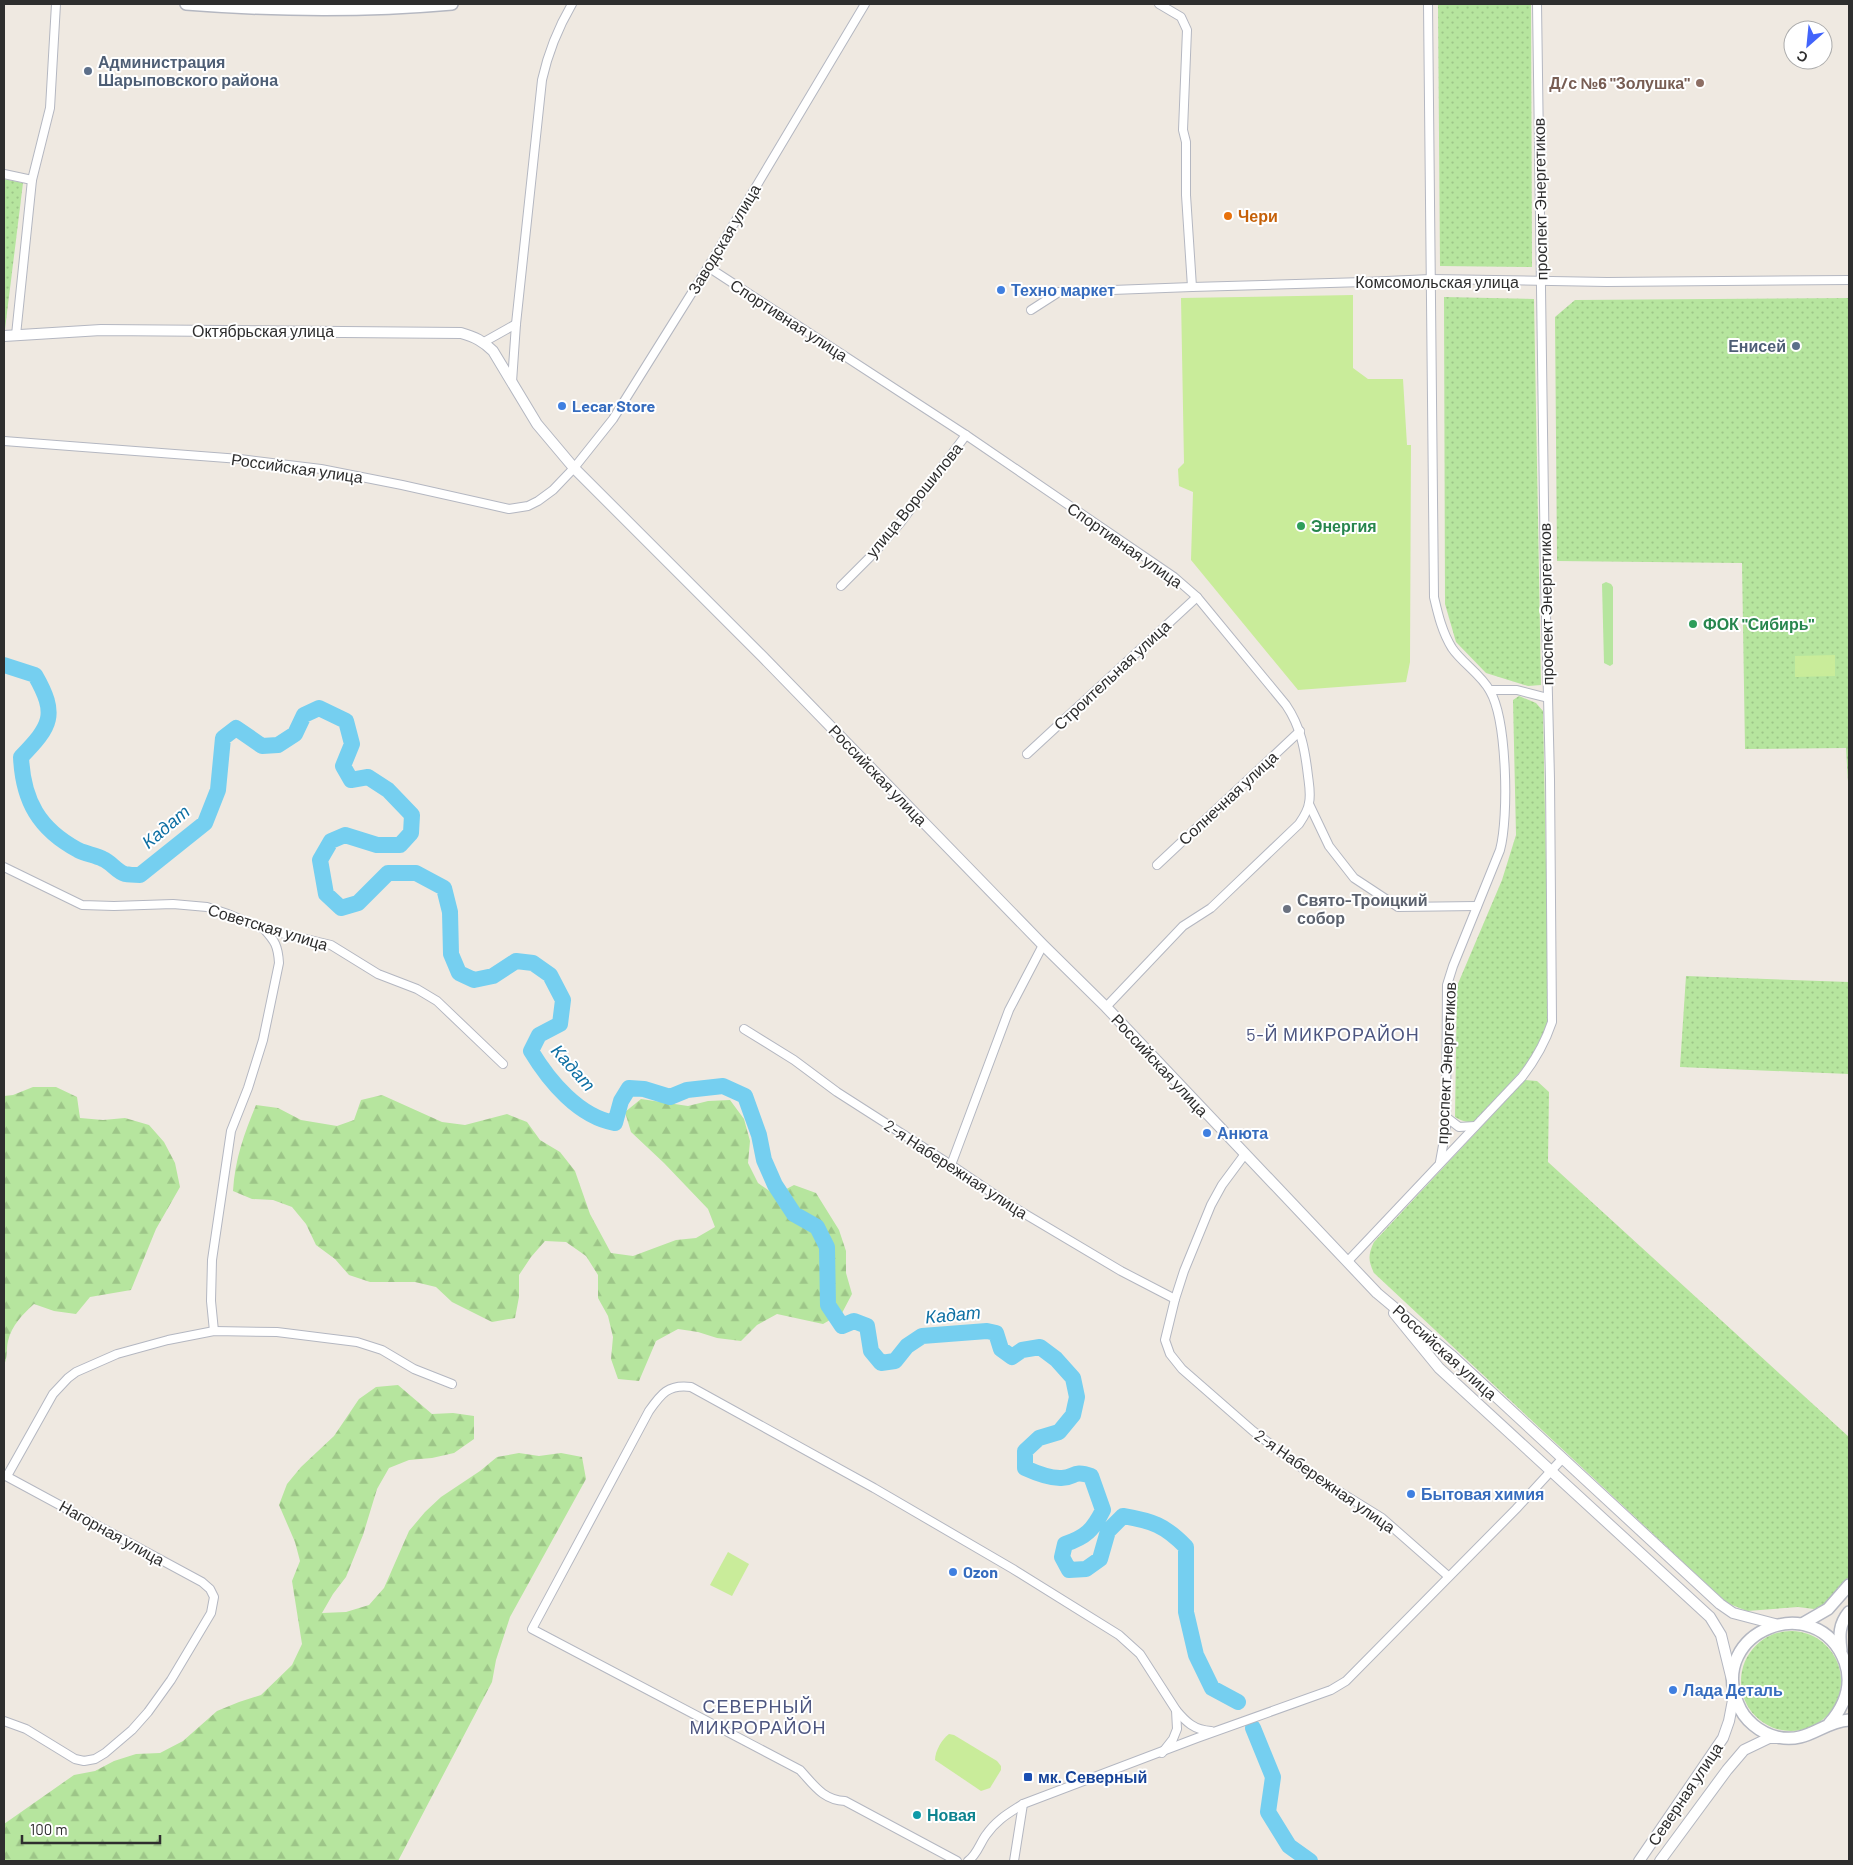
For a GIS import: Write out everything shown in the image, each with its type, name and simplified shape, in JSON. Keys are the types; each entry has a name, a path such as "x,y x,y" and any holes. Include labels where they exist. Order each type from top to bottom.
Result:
{"main road":[{"path":"186,4 309,10 398,9 452,4"},
{"path":"1802,1624 1828,1609 1849,1585"},
{"path":"1842,1654 1839,1633 1844,1618 1849,1612"},
{"path":"1790,1622 1802,1624 1818,1630 1834,1642 1842,1654 1848,1668 1846,1696 1839,1712 1828,1724 1810,1735 1792,1738 1777,1737 1764,1732 1752,1724 1741,1711 1734,1695 1732,1680 1735,1664 1740,1650 1763,1629 1775,1624 1790,1622"},
{"path":"1828,1724 1849,1720"}],"street":[{"path":"16,335 32,180 50,108 56,4"},
{"path":"512,382 516,324 542,80 557,32 572,4"},
{"name":"Заводская улица","path":"574,468 613,419 708,267 864,4"},
{"path":"1159,4 1181,17 1188,30 1182,130 1186,142 1186,195 1192,287"},
{"name":"проспект Энергетиков","path":"1428,4 1434,597 1442,626 1452,648 1490,690 1500,718 1503,745 1504,835 1495,864 1447,985 1446,1129 1440,1162"},
{"name":"проспект Энергетиков","path":"1348,1261 1522,1077 1537,1058 1546,1042 1552,1022 1542,282 1536,4"},
{"path":"4,174 32,180"},
{"name":"Спортивная улица","path":"708,267 966,435 1174,577 1197,597 1294,716 1305,750 1309,804"},
{"name":"Комсомольская улица","path":"1031,310 1059,292 1192,287 1431,279 1542,282 1849,280"},
{"path":"484,342 516,324"},
{"name":"Октябрьская улица","path":"4,336 101,330 461,333 474,336 484,342"},
{"name":"Российская улица","path":"484,342 493,351 537,424 574,468 763,657 1043,945 1106,1007 1378,1293 1451,1355 1720,1604 1733,1613 1775,1624"},
{"name":"улица Ворошилова","path":"841,586 874,553 901,522 966,435"},
{"name":"Российская улица","path":"4,441 240,459 321,469 509,509 528,506 538,501 553,490 574,468"},
{"name":"Строительная улица","path":"1027,754 1197,597"},
{"path":"1490,690 1516,690 1548,698"},
{"name":"Солнечная улица","path":"1157,865 1300,730"},
{"path":"1309,804 1329,846 1354,878 1398,907 1477,906"},
{"path":"1106,1007 1183,926 1211,908 1299,824 1309,804"},
{"name":"Советская улица","path":"4,868 82,904 114,906 191,905 228,914 264,929 331,945 378,974 417,989 437,1001 503,1064"},
{"path":"214,1331 211,1301 212,1260 230,1131 248,1088 263,1040 279,962 275,941 264,929"},
{"path":"951,1165 1009,1010 1043,945"},
{"name":"2-я Набережная улица","path":"744,1029 794,1060 837,1092 1010,1205 1078,1247 1174,1299 1165,1340 1170,1354 1182,1369 1253,1431 1306,1470 1382,1518 1448,1576"},
{"path":"1446,1117 1459,1127 1475,1126"},
{"path":"1174,1299 1211,1204 1222,1185 1245,1154"},
{"path":"1378,1293 1439,1368 1710,1617 1721,1634 1732,1680"},
{"path":"5,1476 53,1394 61,1384 76,1372 116,1354 168,1340 214,1331 277,1332 357,1342 382,1350 414,1369 452,1384"},
{"path":"957,1861 845,1801 834,1800 819,1791 800,1770 532,1629 649,1411 658,1398 670,1388 679,1385 691,1387 874,1488 1088,1614 1119,1635 1140,1654 1176,1710 1189,1725 1204,1731 1216,1732"},
{"path":"968,1861 1000,1818 1024,1804 1330,1690 1346,1681 1516,1509 1562,1459"},
{"name":"Нагорная улица","path":"4,1721 26,1729 75,1759 84,1761 95,1759 132,1730 148,1712 171,1680 211,1613 214,1597 210,1589 202,1582 5,1476"},
{"name":"Северная улица","path":"1639,1861 1723,1738 1729,1721 1734,1695"},
{"path":"1162,1753 1173,1739 1176,1730 1176,1710"},
{"name":"Северная улица","path":"1660,1861 1744,1750 1769,1738 1792,1738"},
{"path":"1014,1861 1024,1804"}],"green space":[{"path":"1438,4 1531,4 1532,267 1440,266"},
{"path":"4,179 23,183 5,329 4,329"},
{"name":"Энергия","path":"1353,295 1353,368 1368,379 1403,379 1407,445 1411,445 1410,662 1406,682 1298,690 1191,560 1193,492 1179,486 1178,469 1184,463 1181,298"},
{"path":"1444,297 1534,299 1541,685 1528,686 1486,673 1456,642 1445,604"},
{"path":"1849,298 1849,799 1846,748 1745,749 1742,563 1557,561 1555,317 1575,300"},
{"path":"1606,582 1613,587 1613,664 1610,666 1604,663 1602,584"},
{"path":"1835,655 1835,676 1795,677 1795,656"},
{"path":"1519,696 1536,703 1543,711 1549,1021 1540,1045 1531,1059 1479,1119 1467,1122 1455,1117 1457,986 1502,880 1516,835 1513,700"},
{"path":"1686,976 1849,982 1849,1074 1680,1067"},
{"path":"1525,1080 1537,1081 1549,1092 1548,1162 1849,1437 1849,1578 1827,1604 1814,1609 1798,1607 1747,1611 1727,1603 1374,1273 1370,1258 1374,1242"},
{"path":"33,1087 56,1087 77,1097 80,1118 103,1120 125,1118 149,1125 164,1142 175,1163 180,1187 156,1229 131,1290 90,1297 76,1314 54,1311 34,1304 12,1330 4,1365 4,1096 13,1095"},
{"path":"382,1095 442,1122 465,1125 507,1114 527,1122 540,1140 560,1152 575,1171 590,1214 611,1253 633,1256 676,1240 696,1238 715,1227 708,1209 631,1132 625,1112 641,1099 688,1106 708,1101 730,1100 744,1119 750,1141 748,1163 758,1183 775,1195 794,1185 816,1193 839,1230 846,1251 846,1273 852,1294 842,1313 823,1324 777,1314 757,1325 741,1341 717,1338 698,1332 678,1329 656,1341 639,1381 618,1379 611,1359 613,1337 608,1316 598,1298 598,1275 586,1256 566,1242 545,1241 519,1275 519,1297 515,1318 492,1322 452,1302 436,1287 415,1282 370,1282 349,1275 335,1259 316,1245 306,1224 292,1207 273,1200 252,1199 233,1191 238,1157 256,1105 278,1108 301,1120 337,1126 354,1120 361,1100"},
{"path":"398,1385 432,1414 453,1413 474,1416 474,1439 454,1453 432,1458 409,1460 389,1468 377,1489 363,1535 346,1577 322,1613 346,1612 369,1605 384,1588 409,1531 425,1512 441,1497 480,1471 497,1457 519,1453 539,1456 561,1453 582,1457 586,1479 510,1617 496,1660 492,1682 398,1861 4,1861 4,1824 74,1775 95,1771 114,1761 136,1754 160,1753 183,1741 217,1711 261,1695 292,1665 302,1644 292,1581 300,1561 295,1542 279,1505 287,1484 301,1467 334,1436 359,1399 376,1387"},
{"path":"728,1552 749,1564 732,1596 710,1585"},
{"path":"1791,1631 1810,1635 1826,1646 1837,1662 1841,1681 1837,1700 1826,1716 1810,1727 1791,1731 1772,1727 1756,1716 1745,1700 1741,1681 1745,1662 1756,1646 1772,1635"},
{"path":"949,1734 954,1735 997,1761 1001,1766 1001,1770 990,1788 981,1791 935,1760 939,1746"}],"waterway":[{"name":"Кадат","path":"4,665 35,675 47,700 49,710 45,728 21,757 25,787 36,812 43,823 64,842 81,851 106,860 119,871 127,874 140,875 205,823 218,790 223,738 236,728 262,746 278,745 295,734 304,715 319,708 346,721 352,744 343,766 351,780 368,777 388,790 412,815 411,833 400,845 377,845 345,835 331,841 320,860 326,894 341,908 358,903 388,873 416,873 444,888 450,912 451,954 459,973 474,980 493,976 516,961 533,963 550,975 563,1000 560,1024 539,1035 531,1051 566,1096 589,1113 615,1123 621,1101 629,1088 644,1089 670,1097 687,1090 723,1086 745,1096 759,1135 764,1160 775,1185 794,1214 817,1227 827,1247 828,1305 842,1326 854,1321 867,1326 871,1351 881,1363 895,1361 907,1346 922,1336 987,1331 996,1333 1001,1349 1012,1357 1022,1350 1040,1347 1056,1359 1073,1378 1077,1397 1073,1415 1059,1432 1039,1438 1025,1451 1025,1468 1056,1478 1065,1478 1077,1474 1091,1476 1103,1510 1096,1523 1088,1532 1078,1539 1065,1544 1062,1557 1069,1570 1086,1569 1100,1559 1108,1531 1123,1516 1150,1522 1171,1534 1186,1547 1186,1612 1196,1655 1212,1688 1238,1702"},
{"name":"Кадат","path":"1253,1728 1273,1777 1268,1812 1289,1846 1310,1861"}],"place":[{"name":"Администрация Шарыповского района","path":"88,71"},
{"name":"Д/с №6 \"Золушка\"","path":"1700,83"},
{"name":"Чери","path":"1228,216"},
{"name":"Техно маркет","path":"1001,290"},
{"name":"Енисей","path":"1796,346"},
{"name":"Lecar Store","path":"562,406"},
{"name":"Энергия","path":"1301,526"},
{"name":"ФОК \"Сибирь\"","path":"1693,624"},
{"name":"Свято-Троицкий собор","path":"1287,909"},
{"name":"Анюта","path":"1207,1133"},
{"name":"Бытовая химия","path":"1411,1494"},
{"name":"Ozon","path":"953,1572"},
{"name":"Лада Деталь","path":"1673,1690"},
{"name":"мк. Северный","path":"1028,1777"},
{"name":"Новая","path":"917,1815"}],"district":[{"name":"5-Й МИКРОРАЙОН","path":"1333,1035"},
{"name":"СЕВЕРНЫЙ МИКРОРАЙОН","path":"758,1717"}]}
